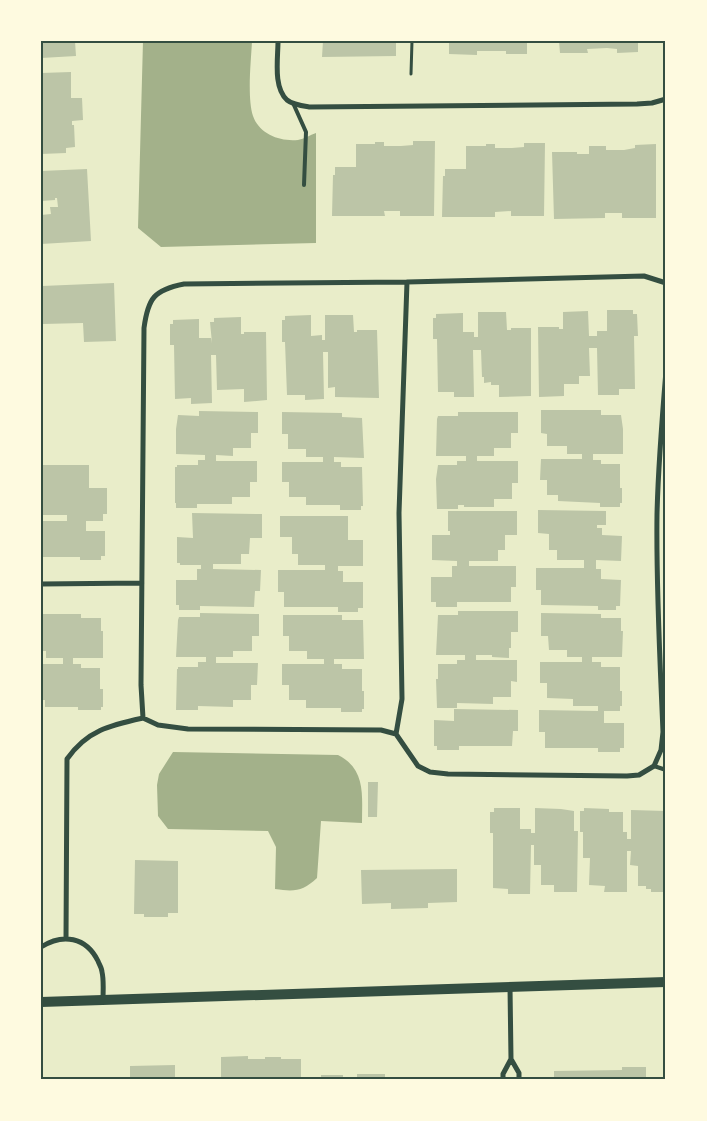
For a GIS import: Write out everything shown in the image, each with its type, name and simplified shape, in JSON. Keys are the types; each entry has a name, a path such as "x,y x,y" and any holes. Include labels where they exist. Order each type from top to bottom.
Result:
{"main road":[{"path":"41,1002 666,982"}],"street":[{"path":"278,41 279,84 284,95 293,103 310,107 637,104 665,100"},
{"path":"143,718 141,685 144,328 146,312 154,296 174,286 184,284 407,282 644,276 666,283"},
{"path":"396,734 402,699 399,513 407,282"},
{"path":"66,939 67,759 76,746 87,737 122,723 143,718 158,725 188,730 381,730 396,734 418,766 430,772 448,774 627,776 639,775 654,766 661,750 663,732 658,622 657,516 666,370"},
{"path":"41,584 142,583"},
{"path":"41,947 52,940 66,939 78,940 93,951 102,970 103,1000"},
{"path":"503,1080 503,1074 511,1059 510,987"},
{"path":"511,1059 519,1073 520,1080"}],"lane":[{"path":"293,103 306,132 304,185"},
{"path":"654,766 666,770"}],"path":[{"path":"411,74 412,41"}],"shaded area":[{"path":"143,41 252,41 250,99 253,116 260,128 271,136 284,140 298,140 316,133 316,243 161,247 138,228"},
{"path":"173,752 338,755 354,768 358,775 362,793 362,823 321,821 317,878 298,890 275,889 276,847 268,831 168,829 158,816 157,785 159,774"}],"building":[{"path":"41,41 75,41 76,56 41,58"},
{"path":"323,41 396,41 396,56 322,57"},
{"path":"449,41 527,41 527,54 506,54 506,51 477,51 477,55 449,54"},
{"path":"559,41 638,41 638,52 617,53 617,49 607,48 587,49 588,53 560,53"},
{"path":"71,72 71,98 82,98 83,120 72,121 72,125 74,125 75,147 66,148 66,153 41,154 41,73"},
{"path":"413,141 435,141 434,216 400,216 400,211 384,211 385,216 332,216 333,175 335,175 335,167 356,167 356,144 384,142 384,146 401,146 413,145"},
{"path":"524,143 545,143 544,216 511,216 511,211 495,212 495,217 442,217 443,176 445,176 445,169 466,169 466,146 495,144 495,148 512,148 524,147"},
{"path":"656,144 656,218 622,218 622,213 605,213 605,218 554,219 552,152 589,154 589,146 606,146 606,150 624,150 635,148 635,145"},
{"path":"87,169 91,241 41,244 41,215 51,214 50,207 58,207 57,198 55,200 41,201 41,171"},
{"path":"114,283 116,341 84,342 83,323 43,324 42,286"},
{"path":"607,310 633,310 633,314 637,314 638,336 634,336 635,389 619,389 619,395 598,395 597,348 589,348 590,376 579,376 579,384 564,384 564,396 539,397 538,327 559,327 559,329 563,329 563,312 588,311 589,336 597,336 597,331 607,331"},
{"path":"478,312 506,312 507,330 511,330 511,328 531,328 531,396 499,397 499,385 491,385 491,382 484,383 481,350 473,350 474,397 454,397 454,392 438,392 437,339 433,339 433,318 436,318 436,314 463,313 463,332 474,332 474,337 478,337"},
{"path":"311,315 311,336 322,335 322,340 325,340 325,315 353,315 354,332 357,332 357,330 377,330 379,398 335,397 335,387 328,388 328,352 323,352 324,399 305,400 305,395 287,395 285,342 282,342 282,320 285,320 285,316"},
{"path":"241,317 241,334 244,334 244,332 266,332 267,400 244,402 244,389 217,390 216,355 211,355 212,403 191,404 191,398 175,399 174,345 170,345 170,324 173,324 173,320 199,319 199,338 211,338 212,343 210,322 214,322 214,318"},
{"path":"541,410 601,410 601,415 621,415 623,454 593,454 593,460 601,460 601,464 620,464 622,503 620,503 620,507 600,507 600,503 558,501 558,495 547,495 547,480 540,480 541,459 582,459 582,454 567,454 567,446 547,446 547,434 541,433"},
{"path":"199,411 258,412 258,433 251,433 251,448 233,448 233,456 216,455 216,461 257,461 257,482 250,482 250,497 232,497 232,504 197,504 197,508 176,508 175,467 177,465 198,465 198,460 205,460 205,455 176,454 178,415 199,416"},
{"path":"282,412 342,413 342,417 362,418 364,458 334,457 334,462 341,462 341,467 362,467 363,506 361,506 361,510 340,510 340,505 306,505 306,497 289,497 289,482 282,482 282,462 323,462 323,457 306,457 306,449 288,449 288,434 282,434"},
{"path":"458,412 518,412 518,433 511,433 511,448 494,448 494,456 477,456 477,461 518,461 518,483 512,483 512,499 494,499 494,507 464,507 464,505 458,505 458,509 437,509 436,479 438,465 457,465 457,461 466,461 466,456 436,456 437,419 438,416 458,416"},
{"path":"41,465 89,465 89,488 107,488 107,514 103,514 103,521 86,521 86,531 105,531 105,556 101,556 101,560 80,560 80,557 41,557 41,521 67,521 67,515 41,515"},
{"path":"538,510 606,511 606,525 597,525 597,528 602,528 602,535 622,536 621,561 596,560 596,569 601,569 601,579 621,580 620,606 616,606 616,610 598,610 598,606 541,605 541,590 536,590 536,568 584,568 584,560 557,560 557,550 549,550 549,534 538,533"},
{"path":"448,511 517,511 517,535 505,535 505,550 498,550 498,561 469,561 469,566 516,566 516,587 511,587 511,602 457,602 457,607 436,607 436,602 431,602 431,577 452,577 452,566 457,566 457,561 432,560 432,535 450,535 450,531 448,531"},
{"path":"192,513 262,514 262,538 250,538 249,554 241,554 241,564 213,564 213,569 261,570 260,591 255,591 254,607 200,606 200,610 179,610 179,605 176,605 176,580 197,580 197,569 201,569 201,565 180,565 180,563 177,563 177,537 193,538"},
{"path":"280,516 348,516 348,540 363,540 363,566 338,566 338,571 343,571 343,582 363,582 363,608 358,608 358,612 338,612 338,607 284,607 284,592 278,592 278,570 325,570 325,565 298,565 298,554 292,554 292,537 280,537"},
{"path":"458,611 518,611 518,632 511,632 509,658 476,655 476,660 517,660 517,682 511,681 511,697 493,697 493,704 457,703 457,708 437,708 436,679 438,679 438,664 457,664 457,660 465,660 465,655 436,655 438,615 458,615"},
{"path":"200,613 259,614 259,636 252,636 252,651 233,651 233,657 216,657 216,663 258,663 257,685 251,685 251,700 233,700 233,707 198,706 198,710 176,710 178,667 198,667 198,662 206,662 206,657 176,657 178,620 179,617 200,617"},
{"path":"541,613 601,614 601,618 621,618 621,631 623,631 622,657 592,657 592,662 601,662 601,667 620,667 622,706 620,706 620,711 604,711 604,723 624,723 624,748 620,748 620,752 598,752 598,748 545,748 545,732 539,732 539,710 598,711 598,706 573,706 573,699 547,698 547,683 540,683 540,662 582,662 582,657 567,657 567,650 549,650 548,636 541,636"},
{"path":"41,614 81,614 81,618 101,618 103,658 73,658 73,664 81,664 81,668 100,668 100,689 103,689 103,707 101,707 101,710 78,710 78,707 45,707 45,700 41,700 41,664 63,664 63,658 46,658 46,651 41,651"},
{"path":"283,615 342,615 342,620 363,620 364,659 334,659 334,664 342,664 342,669 362,669 364,709 362,709 362,712 341,712 341,708 306,708 306,700 289,700 289,685 282,685 282,664 324,664 324,659 307,659 307,651 289,651 289,636 283,636"},
{"path":"454,709 518,710 518,731 513,731 512,746 459,746 459,750 437,750 437,746 434,746 434,720 454,721"},
{"path":"368,782 378,782 377,817 368,817"},
{"path":"494,808 520,808 520,829 531,829 531,833 535,833 535,808 574,811 574,831 578,831 577,892 554,892 554,885 541,885 541,865 534,865 534,845 531,845 530,894 508,894 508,889 493,888 493,833 490,833 490,812 494,812"},
{"path":"584,808 609,809 609,812 623,812 623,832 627,832 627,839 631,839 631,810 666,811 666,892 651,892 651,889 646,889 646,886 638,886 638,866 630,865 631,851 627,851 627,892 604,892 605,886 589,885 590,858 583,858 583,832 580,832 580,811 584,811"},
{"path":"135,860 178,861 178,913 168,913 168,917 144,917 144,914 134,914"},
{"path":"457,869 457,902 428,903 428,908 391,909 391,903 362,904 361,870"},
{"path":"248,1056 248,1059 281,1057 281,1059 301,1059 301,1080 221,1080 221,1057"},
{"path":"175,1065 175,1080 130,1080 130,1066"},
{"path":"622,1067 646,1067 646,1080 554,1080 554,1071 622,1070"},
{"path":"357,1074 385,1074 385,1080 357,1080"},
{"path":"321,1075 343,1075 343,1080 321,1080"}]}
